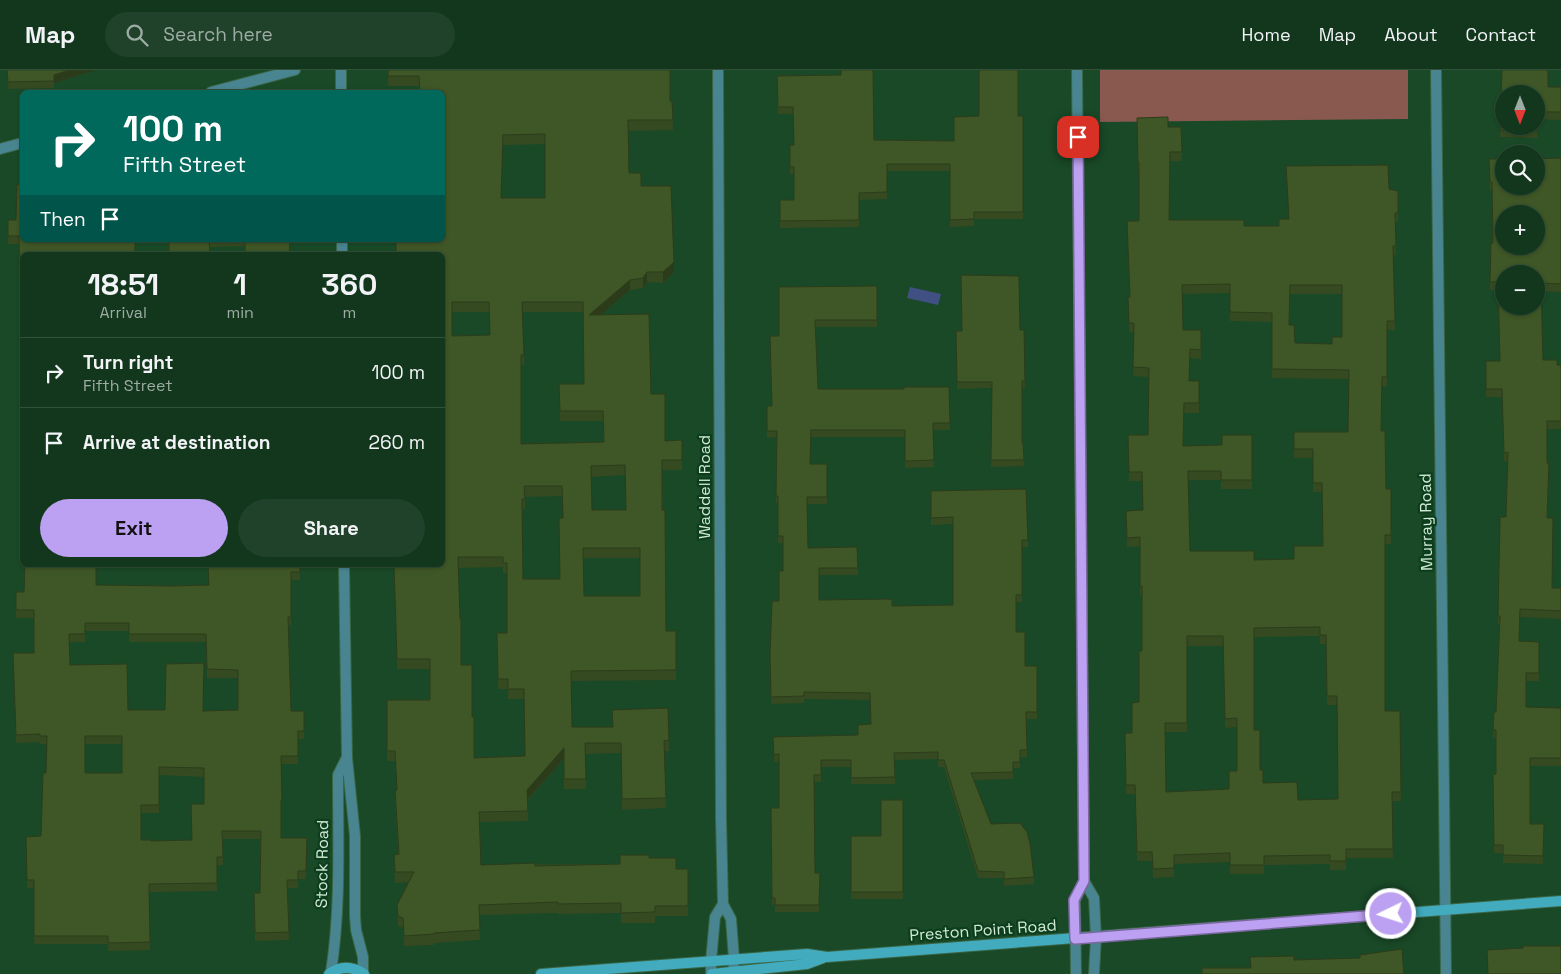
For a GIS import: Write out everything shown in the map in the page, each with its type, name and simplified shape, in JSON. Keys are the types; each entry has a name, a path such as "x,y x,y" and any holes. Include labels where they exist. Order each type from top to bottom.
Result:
{"main road":[{"name":"Preston Point Road","path":"541,974 807,954 827,957 1561,901"},
{"name":"Preston Point Road","path":"712,974 807,964 827,957"},
{"name":"Stock Road","path":"330,973 345,968 352,968 363,974"}],"street":[{"path":"219,90 295,70"},
{"path":"341,70 342,90"},
{"name":"Waddell Road","path":"718,70 721,819 723,904 731,919 734,959 733,973"},
{"path":"1076,974 1074,900 1084,881 1077,70"},
{"name":"Murray Road","path":"1436,70 1446,974"},
{"path":"0,149 20,144"},
{"name":"Stock Road","path":"344,567 347,758 355,836 356,930 363,957 363,974"},
{"name":"Stock Road","path":"330,973 336,942 338,775 347,758"},
{"path":"1084,881 1094,898 1096,937 1094,974"},
{"name":"Waddell Road","path":"712,974 711,961 715,917 723,904"}],"shaded area":[{"path":"1100,70 1408,70 1408,119 1100,122"}],"water":[{"path":"910,287 941,294 938,305 907,298"}],"building":[{"path":"7,70 70,70 54,75 54,81 8,82"},
{"path":"388,70 670,70 670,101 672,101 673,120 628,120 629,173 641,173 641,186 671,186 674,262 663,272 647,272 643,278 630,280 589,315 649,314 651,394 665,394 665,441 682,440 682,460 662,460 662,510 665,510 666,631 676,631 676,670 571,671 572,727 613,727 612,710 668,708 669,740 664,741 666,798 622,799 621,743 585,743 586,779 564,779 564,748 527,790 528,811 479,812 481,865 535,863 535,866 620,864 620,855 649,855 649,858 676,858 676,869 688,869 688,906 655,906 655,912 621,913 621,903 558,904 558,902 479,905 480,930 404,936 403,918 398,916 397,905 414,872 395,872 394,855 399,854 395,790 397,790 395,751 387,751 387,700 430,700 430,659 397,659 394,567 445,567 445,252 396,252 396,242 445,242 445,90 420,90 419,76 388,76","holes":["545,134 545,198 501,198 503,135","452,302 489,302 490,335 452,336","522,302 583,302 584,384 559,384 560,411 603,411 604,442 521,444 521,355 524,355","625,465 626,510 592,510 591,466","524,486 562,486 563,518 559,518 560,579 523,579 522,499 525,499","583,548 640,548 640,596 584,596","458,557 503,557 503,563 507,563 507,633 497,633 498,679 508,679 508,689 524,689 525,756 474,758 472,665 461,665"]},
{"path":"841,70 873,70 874,140 954,141 954,117 979,116 979,70 1018,70 1018,116 1023,116 1023,212 974,212 974,219 950,220 950,164 887,164 887,192 859,193 859,220 780,221 780,200 794,200 794,167 790,167 790,145 794,145 793,107 778,107 777,76 841,75"},
{"path":"1502,70 1548,70 1548,87 1561,87 1561,112 1545,112 1545,85 1502,85"},
{"path":"1168,117 1168,127 1181,127 1182,152 1170,152 1169,220 1244,220 1244,226 1279,226 1279,219 1289,219 1286,166 1388,165 1389,189 1398,191 1398,213 1395,213 1396,246 1393,246 1395,321 1387,321 1387,377 1382,377 1381,431 1385,431 1386,489 1391,489 1391,535 1385,535 1385,711 1400,711 1401,792 1392,792 1393,849 1346,849 1346,861 1330,861 1330,855 1264,856 1264,865 1230,865 1230,853 1174,855 1174,868 1153,869 1152,852 1137,852 1135,785 1126,785 1125,733 1132,733 1132,703 1139,702 1139,651 1142,651 1142,586 1140,586 1140,537 1127,538 1126,511 1143,510 1142,472 1129,472 1128,435 1148,435 1149,368 1133,367 1134,323 1129,323 1128,297 1130,297 1127,221 1139,221 1137,118","holes":["1230,284 1230,312 1272,313 1272,369 1349,370 1348,432 1294,432 1294,449 1313,449 1313,483 1322,483 1323,546 1294,546 1294,559 1254,560 1254,551 1190,551 1188,471 1221,471 1221,480 1252,480 1252,435 1222,435 1222,445 1183,446 1184,403 1199,403 1199,381 1189,381 1190,349 1201,350 1201,330 1183,330 1182,285","1290,285 1342,285 1342,337 1332,337 1332,344 1295,343 1294,325 1289,325","1320,627 1320,635 1326,635 1327,696 1337,696 1338,799 1298,800 1297,782 1263,783 1263,770 1260,770 1260,730 1254,730 1254,628","1187,636 1223,636 1225,719 1237,718 1237,771 1229,771 1229,789 1166,792 1165,723 1187,723"]},
{"path":"1561,158 1561,284 1545,283 1545,265 1495,265 1495,282 1490,282 1491,243 1493,243 1492,182 1490,182 1489,159 1495,159 1495,195 1545,195 1545,159"},
{"path":"17,184 20,185 20,242 135,242 135,252 20,252 20,320 19,236 8,236 8,220 16,220"},
{"path":"169,242 209,242 210,252 169,252"},
{"path":"245,242 290,242 289,252 245,252"},
{"path":"961,275 1019,276 1020,330 1024,330 1025,381 1022,381 1022,443 1024,460 991,460 992,382 957,382 956,331 962,331"},
{"path":"877,286 877,320 815,320 818,389 949,387 950,423 933,423 934,460 905,461 905,430 811,430 810,464 827,464 827,497 807,497 808,548 857,547 858,568 819,568 819,600 892,599 892,606 953,605 953,517 931,518 931,491 1026,489 1028,540 1022,540 1022,595 1016,595 1016,632 1025,632 1025,666 1037,666 1037,712 1026,712 1027,750 1020,750 1020,762 1013,762 1013,772 971,773 991,824 1020,823 1027,832 1034,877 1004,879 1004,872 978,871 944,760 938,760 938,752 894,753 895,777 851,778 851,760 821,760 821,775 814,775 815,873 820,873 819,905 775,905 775,898 772,898 771,808 779,808 779,754 774,755 773,737 858,735 858,725 871,724 870,693 804,692 804,696 771,697 772,601 779,601 779,571 783,571 783,536 778,536 778,496 776,496 777,431 767,431 767,406 772,406 770,336 779,336 779,287"},
{"path":"1499,315 1542,315 1543,360 1557,360 1557,365 1561,365 1561,421 1547,421 1547,463 1549,463 1547,518 1553,518 1552,588 1561,588 1561,611 1520,609 1519,641 1539,642 1539,673 1526,673 1526,707 1561,708 1561,758 1530,758 1530,824 1544,824 1543,856 1503,855 1503,845 1494,845 1493,774 1496,774 1496,730 1493,730 1494,712 1496,712 1500,616 1498,616 1500,517 1506,517 1508,452 1504,453 1502,389 1486,389 1486,361 1500,361"},
{"path":"25,567 96,567 96,585 171,586 209,585 208,567 300,567 300,572 291,572 291,617 288,617 291,711 304,711 304,731 298,731 298,756 281,756 281,838 307,838 306,871 298,871 298,880 287,880 289,932 255,933 254,893 260,893 261,831 222,831 223,857 217,857 217,883 149,884 150,942 108,943 108,936 34,936 34,880 27,880 26,837 41,836 43,773 46,773 47,736 40,736 40,734 16,735 13,653 34,653 34,610 16,610 16,592 24,592","holes":["85,623 129,623 129,634 206,634 207,669 238,670 238,710 203,711 204,663 166,664 165,710 128,710 127,664 70,665 69,634 85,634","85,736 122,736 122,773 85,773","159,767 204,768 204,804 191,804 192,840 141,840 141,805 159,805"]},
{"path":"881,800 903,800 903,892 851,892 851,836 881,836"},
{"path":"1523,946 1561,946 1561,974 1488,974 1487,950 1523,948"},
{"path":"1402,949 1404,974 1202,974 1202,968 1251,968 1250,957 1294,956 1294,960 1360,958 1360,955"}],"route":[{"path":"1078,137 1084,881 1074,900 1075,939 1391,914"}]}
